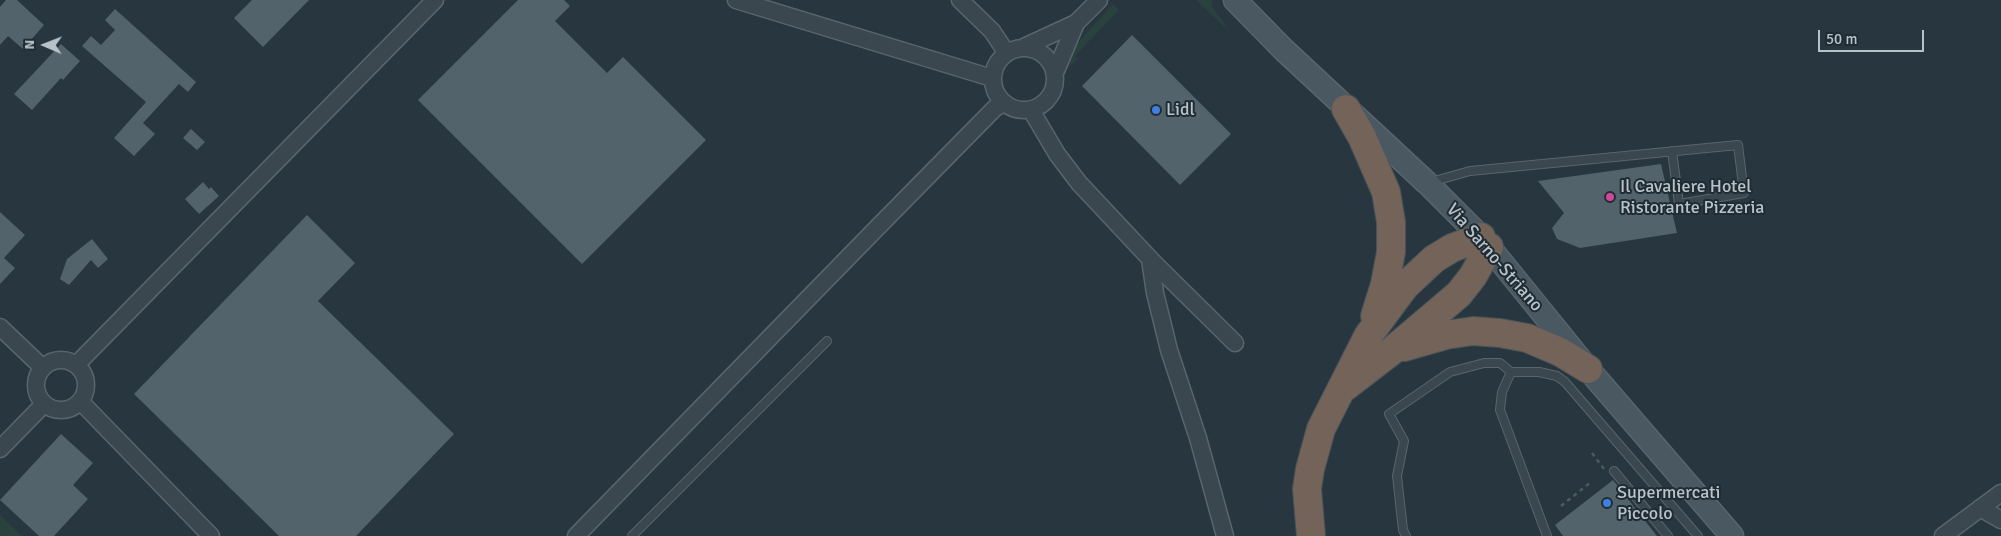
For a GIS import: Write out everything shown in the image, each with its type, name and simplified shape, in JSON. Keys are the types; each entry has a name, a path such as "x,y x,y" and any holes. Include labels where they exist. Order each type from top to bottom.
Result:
{"highway":[{"path":"1346,109 1362,137 1386,192 1391,222 1391,252 1385,284 1368,336"},
{"path":"1311,536 1307,489 1310,469 1321,429 1368,336 1406,286 1434,259 1452,248 1485,242"},
{"path":"1339,391 1393,350 1459,294 1472,276 1485,242"},
{"path":"1393,350 1446,335 1473,331 1500,333 1527,338 1560,352 1588,369"}],"main road":[{"name":"Via Sarno-Striano","path":"1235,0 1485,242 1588,369 1726,532"}],"street":[{"path":"76,365 435,0"},
{"path":"736,0 992,78"},
{"path":"960,0 992,31 1006,52"},
{"path":"1024,47 1076,23 1099,0"},
{"path":"1055,73 1076,23"},
{"path":"1024,47 1035,49 1044,54 1051,63 1055,73 1055,82 1047,100 1040,106 1031,110 1012,108 997,96 993,88 994,68 1006,52 1024,47"},
{"path":"576,536 878,226 995,108 1004,103"},
{"path":"1031,110 1068,170 1150,259 1234,342"},
{"path":"1150,259 1155,293 1169,350 1198,438 1225,536"},
{"path":"0,327 43,368"},
{"path":"63,360 76,365 85,378 86,386 80,401 76,405 63,410 56,410 44,404 40,399 36,386 39,373 43,368 48,363 63,360"},
{"path":"80,401 211,536"},
{"path":"0,449 44,404"},
{"path":"1943,536 2001,493"},
{"path":"1980,508 2001,520"}],"lane":[{"path":"1426,183 1470,171 1672,151 1738,145 1744,193 1679,204 1672,151"},
{"path":"632,536 827,341"},
{"path":"1406,536 1403,530 1397,476 1404,441 1389,414 1450,372 1484,364 1500,363 1511,372 1539,372 1557,376 1565,382 1698,536"},
{"path":"1511,372 1502,392 1500,410 1547,536"},
{"path":"1614,472 1668,536"}],"path":[{"path":"1592,453 1604,469"},
{"path":"1561,506 1591,482"}],"green space":[{"path":"1196,0 1212,0 1212,6 1230,32"},
{"path":"1113,4 1119,10 1075,56 1078,59 1069,67 1071,53 1076,45"},
{"path":"0,515 22,536 0,536"}],"building":[{"path":"6,0 17,0 44,25 23,49 8,36 0,45 0,7"},
{"path":"252,0 309,0 263,47 234,18"},
{"path":"518,0 564,0 570,6 555,21 607,73 623,57 706,140 582,264 418,100"},
{"path":"115,9 196,82 188,92 179,84 143,123 155,134 134,156 114,138 146,102 82,46 91,36 101,45 115,30 105,20"},
{"name":"Lidl","path":"1132,35 1231,134 1180,185 1082,86"},
{"path":"61,44 80,61 63,80 61,78 32,110 14,94"},
{"path":"191,129 205,142 197,150 183,138"},
{"name":"Il Cavaliere Hotel Ristorante Pizzeria","path":"1661,164 1677,233 1580,248 1557,239 1552,228 1564,213 1538,181"},
{"path":"203,182 209,189 211,187 219,196 199,214 185,199"},
{"path":"0,212 25,235 4,258 15,268 0,284"},
{"path":"307,215 355,263 318,301 454,434 356,536 279,536 134,394"},
{"path":"92,239 108,259 98,268 91,260 69,285 60,279 67,259"},
{"path":"61,434 93,463 73,485 88,499 54,536 39,536 0,500"},
{"name":"Supermercati Piccolo","path":"1613,480 1657,536 1563,536 1555,525"}],"place":[{"name":"Lidl","path":"1156,110"},
{"name":"Il Cavaliere Hotel Ristorante Pizzeria","path":"1610,197"},
{"name":"Supermercati Piccolo","path":"1607,503"}]}
